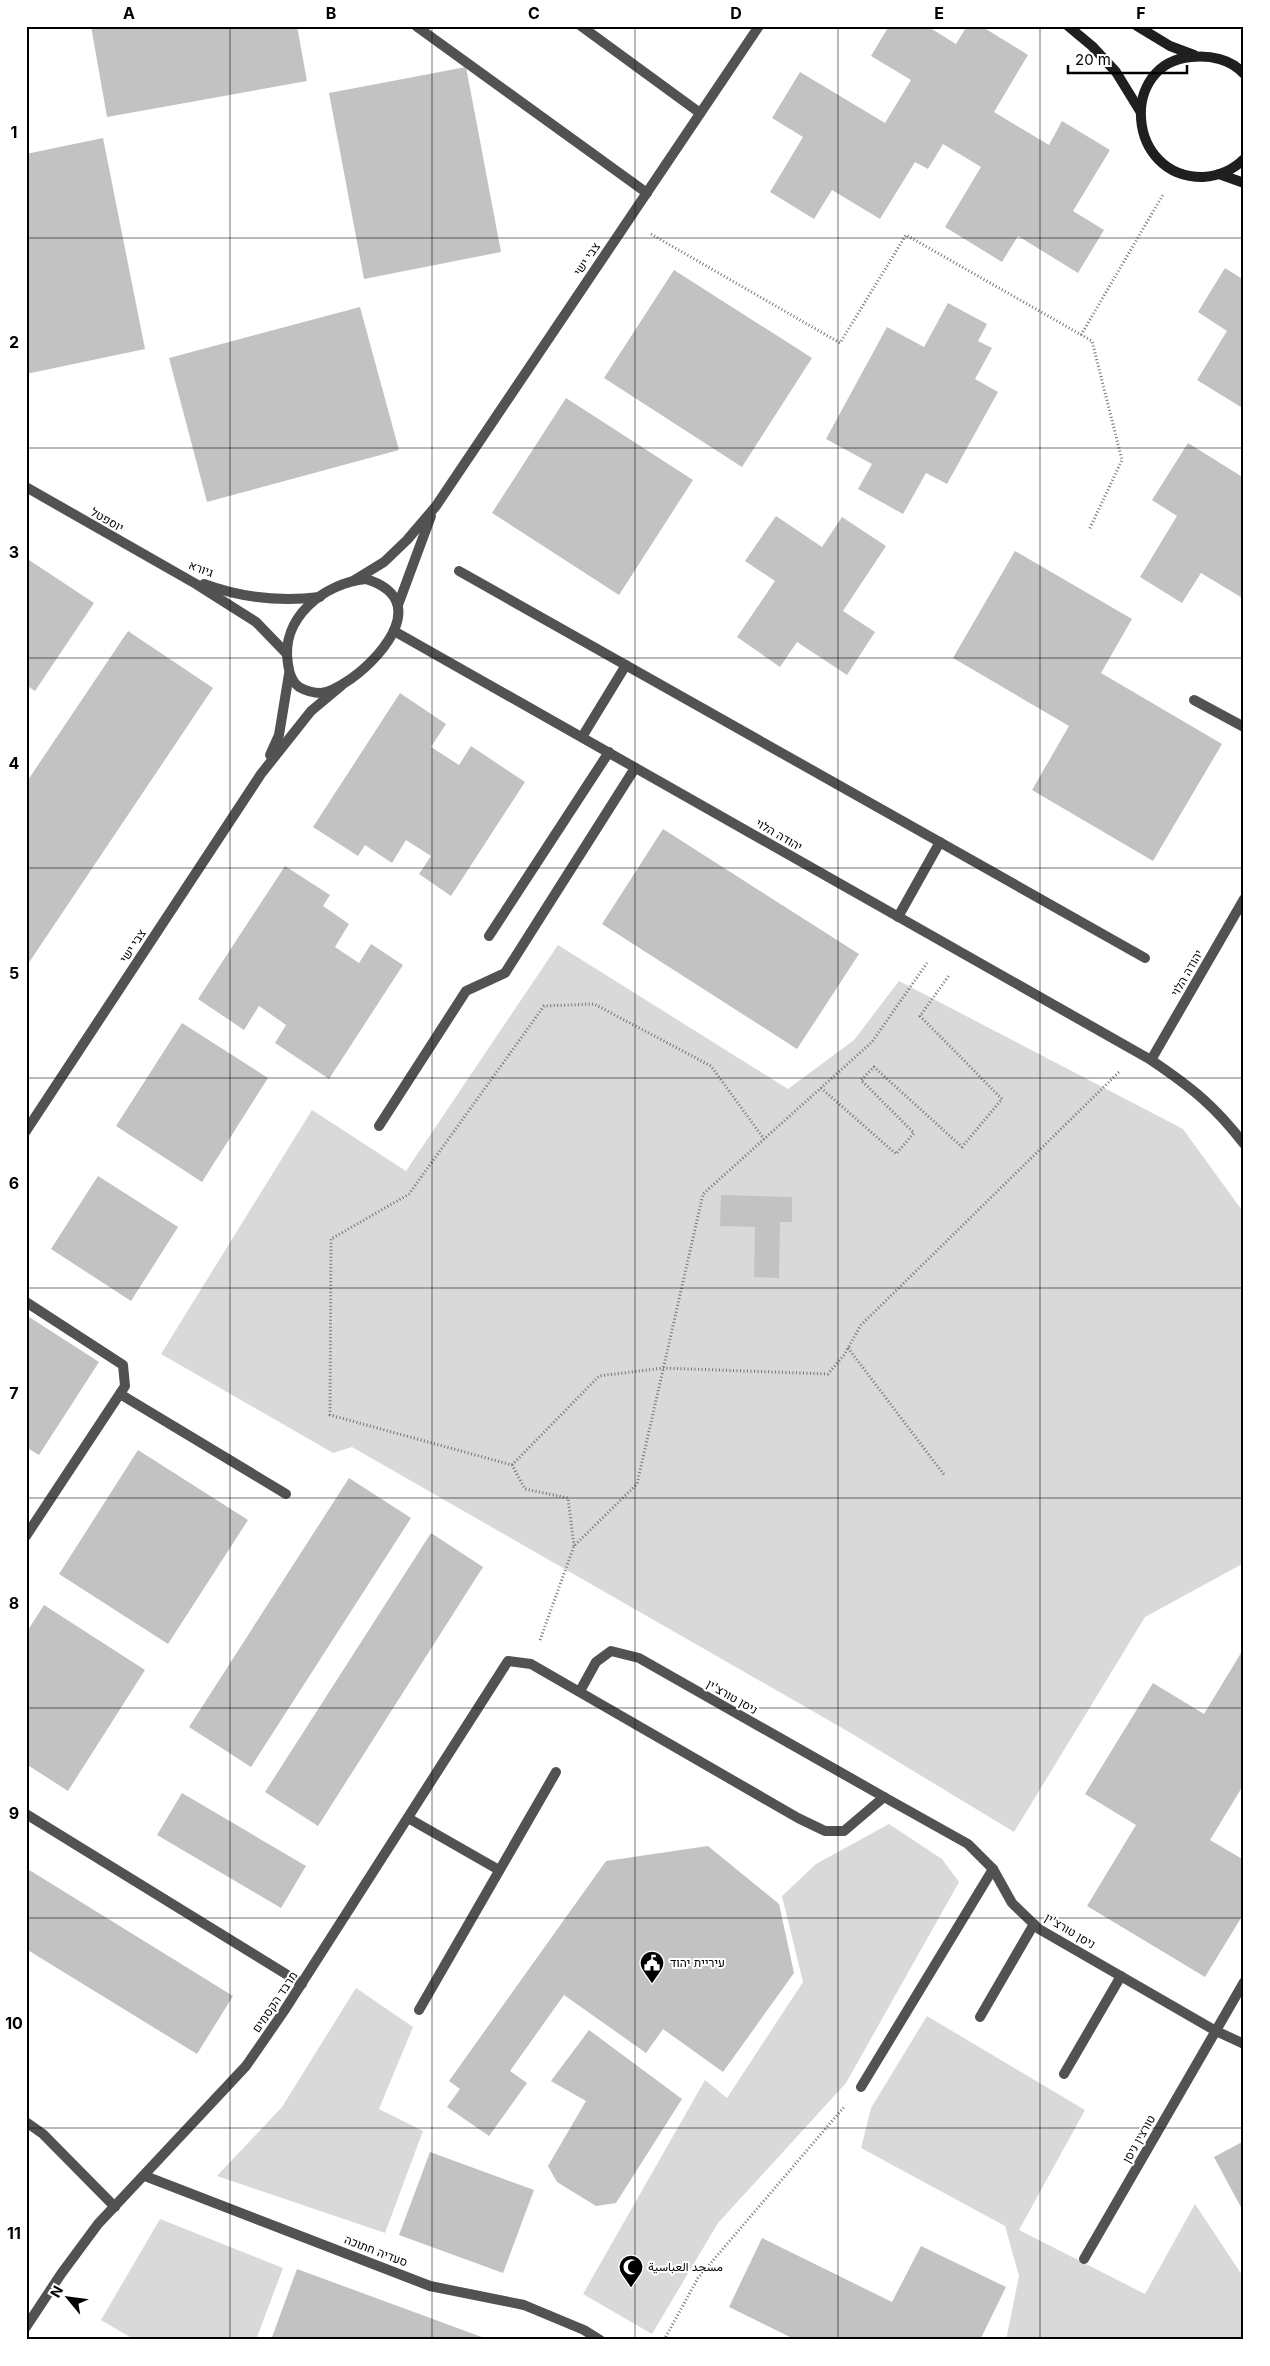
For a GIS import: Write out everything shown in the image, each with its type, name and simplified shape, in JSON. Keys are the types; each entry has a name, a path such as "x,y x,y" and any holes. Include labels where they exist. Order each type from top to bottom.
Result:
{"street":[{"path":"416,26 647,193"},
{"path":"581,26 700,113"},
{"name":"צבי ישי","path":"353,581 384,562 407,540 436,506 759,26"},
{"path":"1068,26 1092,46 1116,72 1140,111"},
{"path":"1137,26 1170,46 1198,56"},
{"path":"1243,71 1225,60 1206,56 1186,57 1169,64 1158,72 1144,93 1140,111 1141,130 1148,147 1160,162 1176,172 1193,177 1212,176 1230,170 1244,159"},
{"path":"1219,174 1244,183"},
{"name":"יוספטל","path":"26,487 177,574"},
{"name":"צבי ישי","path":"398,605 420,540 436,506"},
{"path":"459,571 1145,958"},
{"name":"גיורא","path":"177,574 218,590 257,598 289,600 320,597"},
{"name":"גיורא","path":"177,574 256,622 286,653"},
{"path":"366,579 379,583 390,592 398,605 398,618 394,631 381,653 341,686 323,693 310,692 297,686 289,674 286,653 289,637 297,619 320,597 335,586 353,581 366,579"},
{"name":"יהודה הלוי","path":"394,631 1151,1060 1186,1083 1221,1114 1244,1144"},
{"path":"582,737 626,665"},
{"name":"צבי ישי","path":"261,774 279,735 289,674"},
{"name":"צבי ישי","path":"26,1131 261,774 312,711 341,686"},
{"path":"1194,700 1244,727"},
{"path":"489,936 609,752"},
{"path":"379,1126 466,990 505,973 635,768"},
{"path":"898,917 940,842"},
{"name":"יהודה הלוי","path":"1151,1060 1244,898"},
{"path":"26,1302 122,1365 125,1386 26,1536"},
{"path":"120,1394 286,1494"},
{"name":"ניסן טורצ'ין","path":"580,1691 596,1662 611,1651 639,1658 968,1844 993,1869 1012,1902 1034,1924 1216,2031"},
{"name":"מרבד הקסמים","path":"26,2327 61,2274 98,2224 246,2066 302,1984 508,1661 532,1664"},
{"path":"532,1664 798,1818 824,1831 844,1831 884,1797"},
{"path":"419,2010 556,1772"},
{"path":"26,1814 302,1984"},
{"path":"408,1818 500,1870"},
{"path":"861,2087 993,1869"},
{"path":"980,2017 1034,1924"},
{"path":"1064,2074 1121,1976"},
{"name":"טורצין ניסן","path":"1084,2259 1244,1982"},
{"path":"1216,2031 1244,2044"},
{"path":"26,2122 42,2134 115,2207"},
{"name":"סעדיה חתוכה","path":"145,2176 430,2286 524,2306 584,2330 600,2340"}],"path":[{"path":"1082,335 1176,172"},
{"path":"628,220 840,343 906,235 1092,341 1122,460 1088,530"},
{"path":"532,1664 574,1546 637,1484 703,1194 872,1042 942,942"},
{"path":"821,1088 896,1154 914,1133 861,1080 874,1067 962,1147 1002,1099 920,1016 964,954"},
{"path":"574,1546 568,1498 525,1489 512,1465 330,1415 331,1240 409,1194 544,1006 594,1004 711,1066 764,1139"},
{"path":"512,1465 599,1376 663,1368 828,1374 848,1348 860,1325 1138,1053"},
{"path":"848,1348 945,1476"},
{"path":"664,2340 698,2278 861,2087"}],"shaded area":[{"path":"558,945 788,1089 854,1040 899,981 1183,1129 1244,1213 1244,1563 1145,1617 1014,1832 849,1732 352,1447 333,1453 161,1354 312,1110 406,1171"},
{"path":"889,1824 942,1859 959,1882 846,2083 718,2223 652,2334 583,2294 705,2080 727,2098 803,1982 782,1896 816,1864"},
{"path":"356,1988 413,2027 379,2109 423,2131 385,2233 217,2176 282,2107"},
{"path":"927,2016 1085,2110 1019,2230 1145,2294 1195,2204 1244,2278 1244,2340 1006,2340 1019,2276 1005,2226 861,2148 871,2108"},
{"path":"160,2219 283,2268 256,2340 135,2340 101,2320"}],"building":[{"path":"91,26 297,26 307,81 107,117"},
{"path":"889,26 927,26 956,44 967,26 981,26 1028,55 994,112 1049,145 1062,121 1110,150 1073,211 1104,230 1078,273 1018,236 1002,262 945,227 981,167 943,144 928,169 915,162 880,219 832,190 814,219 770,192 803,137 772,118 800,72 885,123 911,80 871,56"},
{"path":"466,67 501,252 364,279 329,93"},
{"path":"103,138 145,349 26,374 26,154"},
{"path":"1225,268 1244,280 1244,409 1197,380 1227,331 1198,312"},
{"path":"674,270 812,358 742,467 604,378"},
{"path":"948,303 987,324 978,341 992,348 975,379 998,392 947,484 926,473 903,514 858,489 872,464 826,439 887,327 924,347"},
{"path":"360,307 399,450 207,502 169,358"},
{"path":"566,398 693,480 619,595 492,513"},
{"path":"1188,443 1244,478 1244,599 1201,573 1182,603 1140,577 1177,516 1152,500"},
{"path":"776,516 822,547 842,517 886,546 843,611 875,632 847,675 797,642 780,667 737,637 775,581 745,561"},
{"path":"1015,551 1132,619 1101,673 1222,744 1153,861 1032,790 1069,726 953,658"},
{"path":"26,558 94,603 35,691 26,685"},
{"path":"128,631 213,688 26,967 26,783"},
{"path":"400,693 446,724 431,747 459,765 471,746 525,782 451,896 419,874 431,856 406,840 392,863 365,845 358,856 313,827"},
{"path":"663,829 859,954 797,1049 602,924"},
{"path":"285,866 330,895 323,906 349,924 335,947 359,963 371,944 403,965 329,1079 275,1043 286,1025 259,1006 244,1030 198,999"},
{"path":"182,1023 268,1078 202,1182 116,1126"},
{"path":"98,1176 178,1227 131,1301 51,1249"},
{"path":"721,1195 792,1197 792,1222 780,1222 779,1278 754,1277 755,1227 720,1226"},
{"path":"26,1315 99,1362 39,1455 26,1447"},
{"path":"138,1450 248,1520 168,1644 59,1574"},
{"path":"349,1478 411,1518 251,1767 189,1727"},
{"path":"431,1533 483,1567 318,1826 265,1792"},
{"path":"44,1605 145,1670 68,1791 26,1764 26,1633"},
{"path":"1244,1648 1244,1784 1210,1840 1244,1860 1244,1913 1205,1977 1087,1906 1136,1825 1085,1794 1153,1683 1204,1714"},
{"path":"182,1793 306,1866 281,1908 157,1835"},
{"name":"עיריית יהוד","path":"708,1846 779,1904 794,1973 723,2072 663,2029 646,2053 564,1995 510,2071 527,2083 489,2136 447,2107 460,2089 449,2081 606,1861"},
{"path":"26,1868 233,1996 197,2054 26,1949"},
{"path":"589,2030 682,2099 616,2203 596,2206 557,2182 548,2166 586,2101 551,2081"},
{"path":"1244,2141 1244,2213 1214,2157"},
{"path":"430,2152 534,2190 503,2273 399,2235"},
{"path":"762,2238 892,2302 921,2246 1006,2287 980,2340 796,2340 729,2307"},
{"path":"297,2269 490,2340 271,2340"}],"place":[{"name":"עיריית יהוד","path":"652,1984"},
{"name":"مسجد العباسية","path":"631,2288"}]}
